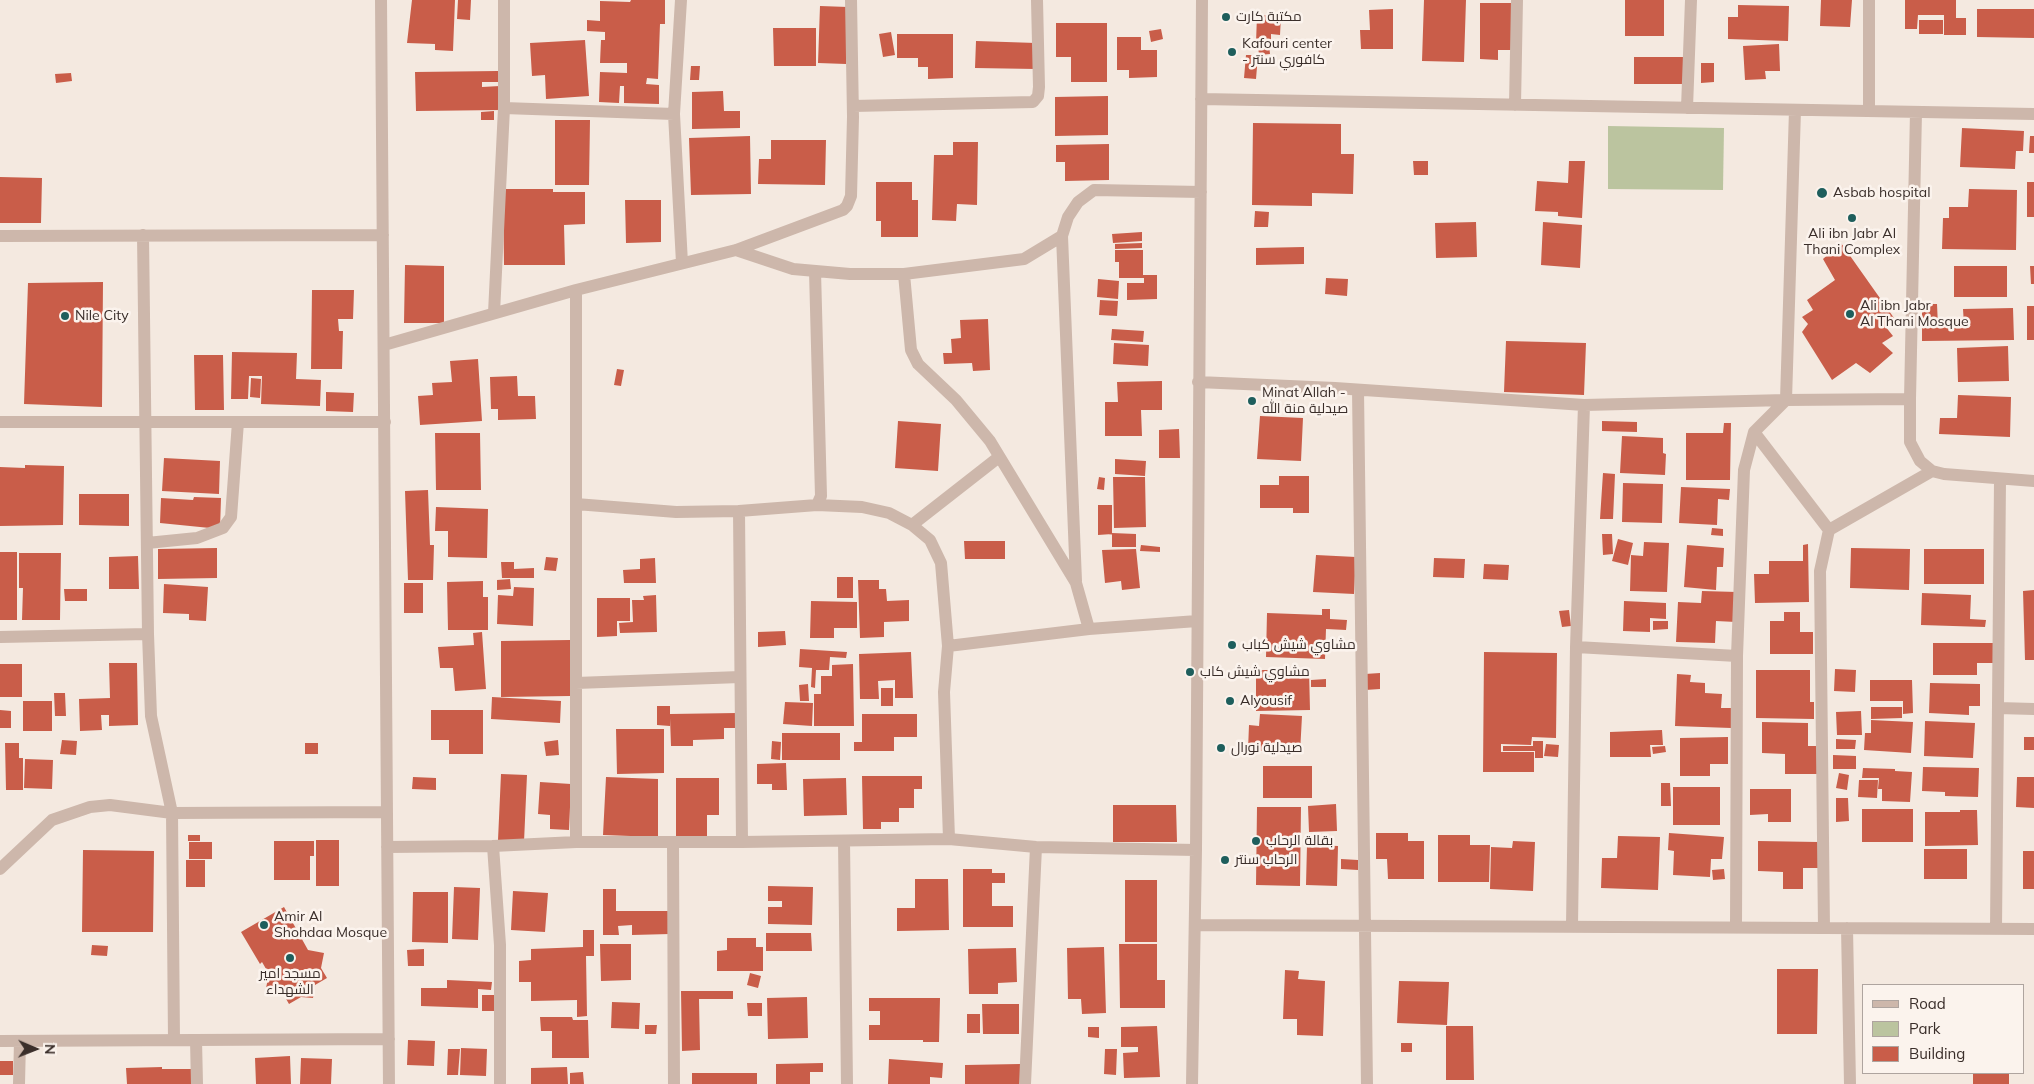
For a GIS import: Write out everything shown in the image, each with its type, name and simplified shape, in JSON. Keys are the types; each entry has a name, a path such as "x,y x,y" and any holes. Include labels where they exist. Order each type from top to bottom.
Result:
{"street":[{"path":"382,0 389,1084"},
{"path":"494,313 504,108 504,0"},
{"path":"681,0 674,114 682,263"},
{"path":"384,345 576,290 736,250 843,210 851,196 853,106 851,0"},
{"path":"853,106 1032,102 1038,96 1040,88 1037,0"},
{"path":"1192,1084 1196,850 1202,0"},
{"path":"1515,105 1517,0"},
{"path":"1687,108 1691,0"},
{"path":"1868,111 1870,0"},
{"path":"1201,99 2034,114"},
{"path":"504,108 674,114"},
{"path":"1736,927 1737,656 1744,470 1754,432 1786,400 1796,110"},
{"path":"1916,112 1910,442 1920,461 1932,471 2000,480 2034,481"},
{"path":"1089,629 1076,584 1062,236 1068,217 1078,202 1094,190 1201,192"},
{"path":"143,235 144,422 151,716 172,813 174,1040"},
{"path":"0,236 383,235"},
{"path":"736,250 793,269 850,274 904,274 1024,259 1062,236"},
{"path":"815,271 821,496 817,506"},
{"path":"904,274 911,350 918,364 956,400 990,441 1076,584"},
{"path":"576,290 576,842"},
{"path":"1198,382 1358,390 1584,405 1910,399"},
{"path":"1358,390 1367,1084"},
{"path":"1572,926 1576,647 1584,405"},
{"path":"0,422 384,422"},
{"path":"147,543 197,538 223,528 231,517 238,422"},
{"path":"1754,432 1829,530"},
{"path":"912,524 1000,457"},
{"path":"1824,928 1820,571 1829,530 1932,471"},
{"path":"1996,929 2000,480"},
{"path":"576,504 676,512 739,511 817,506 862,507 889,513 912,524 930,540 941,563 948,646 944,692 949,839"},
{"path":"739,511 742,842"},
{"path":"948,646 1089,629 1197,621"},
{"path":"0,637 148,634"},
{"path":"1576,647 1737,656"},
{"path":"576,683 740,677"},
{"path":"1998,708 2034,709"},
{"path":"0,869 52,820 90,807 110,805 172,813 387,812"},
{"path":"387,847 493,846 576,842 949,839 1036,848 1196,850"},
{"path":"844,841 847,1084"},
{"path":"673,842 674,1084"},
{"path":"493,846 500,945 500,1084"},
{"path":"1025,1084 1036,848"},
{"path":"1195,925 2034,929"},
{"path":"1847,928 1850,1084"},
{"path":"0,1041 389,1039"},
{"path":"196,1040 197,1084"},
{"path":"20,1041 20,1084"}],"green space":[{"path":"1608,126 1724,128 1723,190 1608,189"}],"building":[{"path":"412,0 455,0 453,51 435,50 435,44 407,43"},
{"path":"458,0 471,0 470,20 457,19"},
{"path":"631,0 665,0 665,24 660,24 658,79 647,78 646,84 659,85 659,104 624,103 624,86 620,86 619,103 599,102 600,72 627,73 627,63 600,63 601,40 605,40 605,32 587,31 587,20 600,21 600,1 630,2"},
{"path":"1424,0 1466,0 1464,62 1422,61"},
{"path":"1625,0 1664,0 1664,36 1625,36"},
{"path":"1821,0 1852,0 1850,27 1820,26"},
{"path":"1905,0 1956,0 1956,18 1966,18 1966,35 1944,35 1944,15 1918,15 1917,29 1905,29"},
{"path":"1480,3 1513,3 1514,50 1498,50 1498,60 1480,59"},
{"path":"1738,5 1789,6 1788,41 1728,39 1728,17 1738,17"},
{"path":"820,6 848,7 846,64 818,63"},
{"path":"1393,9 1393,49 1361,49 1360,30 1370,30 1369,10"},
{"path":"1977,9 2034,9 2034,38 1977,37"},
{"path":"1257,15 1281,16 1280,35 1271,34 1271,44 1256,43"},
{"path":"1919,20 1943,20 1943,34 1919,34"},
{"path":"1056,23 1107,23 1107,82 1071,82 1071,57 1056,57"},
{"path":"773,28 816,28 816,66 774,66"},
{"path":"1161,29 1163,39 1151,42 1149,31"},
{"path":"891,32 895,55 883,57 879,34"},
{"path":"897,34 953,34 953,78 928,79 928,67 918,67 918,58 897,58"},
{"path":"1117,37 1141,37 1141,50 1157,50 1157,77 1129,78 1129,70 1117,70"},
{"path":"585,40 589,96 546,99 545,75 532,76 530,43"},
{"path":"976,41 1036,43 1036,69 975,68"},
{"path":"1779,44 1780,71 1765,71 1766,79 1745,80 1743,46"},
{"path":"1269,45 1270,54 1259,55 1258,46"},
{"path":"1246,55 1258,55 1256,79 1244,78"},
{"path":"1634,57 1684,57 1684,84 1634,84"},
{"path":"1701,63 1714,63 1714,82 1701,83"},
{"path":"691,66 700,66 699,80 690,80"},
{"path":"498,71 498,82 482,82 482,87 500,86 501,110 416,111 415,72"},
{"path":"71,73 72,81 56,83 55,74"},
{"path":"723,91 724,111 740,111 740,128 692,129 692,92"},
{"path":"1108,96 1108,135 1055,136 1055,97"},
{"path":"494,111 494,120 481,120 481,112"},
{"path":"555,120 590,120 589,185 555,185"},
{"path":"1253,123 1341,124 1341,154 1354,154 1353,194 1312,193 1312,206 1252,205"},
{"path":"1962,128 2024,131 2023,151 2016,151 2015,169 1960,167"},
{"path":"750,136 751,194 691,195 689,138"},
{"path":"2030,136 2034,136 2034,153 2029,153"},
{"path":"771,140 826,140 825,185 758,184 759,159 771,159"},
{"path":"953,142 978,142 977,205 957,204 956,221 932,220 934,155 953,155"},
{"path":"1109,144 1109,180 1065,181 1065,162 1056,162 1056,145"},
{"path":"1413,161 1428,161 1428,175 1414,175"},
{"path":"1569,161 1585,161 1582,218 1558,216 1558,212 1535,211 1537,181 1568,183"},
{"path":"0,177 42,178 41,223 0,223"},
{"path":"876,182 912,182 912,200 918,200 918,237 881,237 881,221 876,221"},
{"path":"2027,182 2034,182 2034,217 2027,217"},
{"path":"503,189 553,189 553,192 585,192 585,224 564,225 565,265 504,265"},
{"path":"1969,189 2017,190 2016,250 1942,249 1943,218 1949,218 1949,207 1968,207"},
{"path":"625,200 661,200 661,242 626,243"},
{"path":"1255,211 1269,212 1268,227 1254,227"},
{"path":"1476,222 1477,257 1436,258 1435,223"},
{"path":"1543,222 1582,225 1580,268 1541,265"},
{"path":"1142,232 1142,241 1113,243 1112,234"},
{"path":"1142,243 1142,248 1115,249 1115,244"},
{"name":"Ali ibn Jabr Al Thani Mosque","path":"1841,243 1894,318 1885,326 1893,336 1882,343 1893,353 1870,373 1856,363 1832,380 1802,332 1808,324 1802,317 1813,310 1807,300 1835,280 1823,259"},
{"path":"1304,247 1304,264 1256,265 1256,248"},
{"path":"1115,250 1143,250 1143,275 1157,275 1157,299 1127,300 1127,283 1144,283 1144,278 1119,278 1119,262 1115,262"},
{"path":"405,265 444,266 444,323 404,323"},
{"path":"1954,266 2007,266 2007,297 1954,297"},
{"path":"2030,266 2034,266 2034,284 2031,284"},
{"path":"1326,278 1348,279 1347,296 1325,294"},
{"path":"1098,279 1119,281 1118,299 1097,297"},
{"name":"Nile City","path":"103,282 102,407 24,404 28,283"},
{"path":"312,290 354,290 353,319 338,319 339,331 343,331 342,369 311,369"},
{"path":"1100,300 1118,301 1117,316 1099,315"},
{"path":"1922,304 1937,304 1938,326 1964,325 1963,309 2013,308 2014,340 1922,341"},
{"path":"2027,306 2034,306 2034,340 2027,340"},
{"path":"988,319 990,370 973,371 972,363 944,364 943,353 952,353 951,339 961,338 960,320"},
{"path":"1112,329 1144,331 1143,342 1111,340"},
{"path":"1506,341 1586,343 1584,395 1504,392"},
{"path":"1114,343 1149,345 1148,366 1113,364"},
{"path":"2008,346 2009,381 1958,382 1957,348"},
{"path":"232,352 297,353 296,379 321,380 320,406 261,404 262,376 249,376 248,399 231,399"},
{"path":"194,355 223,355 224,410 195,410"},
{"path":"478,359 482,421 420,425 418,396 433,395 432,383 452,382 450,361"},
{"path":"617,369 624,370 621,386 614,385"},
{"path":"517,376 518,396 535,396 536,419 498,420 498,409 491,409 490,377"},
{"path":"251,378 261,379 260,398 250,397"},
{"path":"1162,381 1162,410 1141,410 1142,436 1105,436 1105,402 1118,402 1117,382"},
{"path":"326,392 354,393 353,412 326,411"},
{"path":"1958,395 2011,397 2010,437 1939,434 1940,418 1957,418"},
{"path":"1260,416 1303,418 1301,461 1257,459"},
{"path":"898,421 941,424 938,471 895,468"},
{"path":"1602,421 1637,422 1637,432 1602,431"},
{"path":"1724,423 1731,423 1730,480 1686,480 1686,433 1723,433"},
{"path":"1179,429 1180,458 1159,458 1159,430"},
{"path":"435,433 480,433 481,490 436,490"},
{"path":"1622,436 1663,438 1663,453 1666,454 1665,475 1620,473"},
{"path":"164,458 220,461 219,494 162,491"},
{"path":"1115,459 1146,461 1145,476 1115,474"},
{"path":"25,465 64,466 63,525 0,526 0,467 25,468"},
{"path":"1603,473 1615,474 1613,519 1600,519"},
{"path":"1279,476 1309,476 1309,513 1293,513 1293,508 1260,508 1260,485 1279,485"},
{"path":"1099,477 1105,478 1104,490 1097,489"},
{"path":"1113,477 1145,477 1146,527 1114,528"},
{"path":"1623,483 1663,484 1662,523 1622,522"},
{"path":"1681,487 1730,489 1729,500 1718,499 1717,525 1679,523"},
{"path":"428,490 430,545 434,545 433,580 408,580 405,491"},
{"path":"79,494 129,494 129,526 79,525"},
{"path":"194,497 221,498 220,529 160,523 161,498 193,500"},
{"path":"1098,505 1112,505 1112,534 1098,535"},
{"path":"436,507 488,509 487,558 448,557 448,531 435,531"},
{"path":"1712,528 1723,529 1723,536 1711,535"},
{"path":"1112,533 1136,534 1136,547 1112,547"},
{"path":"1602,534 1612,534 1613,554 1603,555"},
{"path":"1618,539 1633,543 1628,565 1612,561"},
{"path":"964,541 1005,541 1005,559 965,559"},
{"path":"1644,542 1669,543 1667,592 1630,591 1631,555 1643,556"},
{"path":"1808,544 1809,602 1755,603 1754,574 1769,574 1769,561 1803,561 1803,545"},
{"path":"1141,545 1160,547 1160,552 1140,551"},
{"path":"1687,545 1724,548 1723,567 1717,567 1716,590 1684,587"},
{"path":"217,548 217,578 158,579 158,549"},
{"path":"1851,548 1910,549 1909,590 1850,588"},
{"path":"1136,549 1140,588 1122,590 1121,581 1105,583 1102,550"},
{"path":"1924,549 1984,549 1984,584 1924,584"},
{"path":"0,552 17,552 17,620 0,620"},
{"path":"19,553 61,553 60,620 22,620 23,588 19,588"},
{"path":"1316,555 1356,557 1354,594 1313,592"},
{"path":"138,556 139,589 109,589 109,557"},
{"path":"546,557 558,558 556,571 544,570"},
{"path":"655,558 656,583 624,583 623,570 640,569 640,559"},
{"path":"1434,558 1465,559 1464,578 1433,577"},
{"path":"501,562 514,562 514,569 534,568 534,578 502,578"},
{"path":"1484,564 1509,565 1508,580 1483,579"},
{"path":"837,577 853,577 853,598 837,598"},
{"path":"510,579 511,589 497,590 497,580"},
{"path":"858,580 879,580 879,589 886,589 887,601 909,600 909,621 884,622 884,637 860,638"},
{"path":"483,581 483,597 488,597 488,630 448,630 447,582"},
{"path":"404,583 423,583 423,613 404,613"},
{"path":"164,584 208,587 206,621 189,620 189,614 163,613"},
{"path":"514,587 534,588 533,626 497,624 498,595 513,596"},
{"path":"64,589 87,589 87,601 65,601"},
{"path":"2034,590 2034,660 2025,660 2023,591"},
{"path":"1702,591 1737,592 1736,622 1716,621 1715,643 1676,642 1678,602 1701,603"},
{"path":"1922,593 1971,595 1970,619 1986,620 1985,627 1921,625"},
{"path":"656,595 657,632 620,633 619,623 633,622 632,600 644,600 643,596"},
{"path":"597,598 630,598 630,621 617,621 617,636 597,637"},
{"path":"811,601 857,602 857,628 834,628 834,638 810,638"},
{"path":"1624,601 1666,603 1666,619 1650,618 1650,632 1623,631"},
{"path":"1322,609 1330,609 1330,619 1347,620 1346,630 1326,629 1325,659 1266,657 1267,613 1322,615"},
{"path":"1569,610 1571,626 1562,627 1559,611"},
{"path":"1784,612 1800,612 1800,632 1813,632 1813,654 1770,654 1770,621 1784,621"},
{"path":"1653,621 1668,621 1668,629 1653,630"},
{"path":"785,631 786,645 758,647 758,632"},
{"path":"482,632 486,689 455,691 453,668 440,668 438,647 474,645 473,633"},
{"path":"570,640 570,696 501,697 501,641"},
{"path":"1933,643 1993,643 1993,663 1977,663 1977,675 1933,675"},
{"path":"800,649 847,652 846,658 830,657 829,670 816,670 815,688 811,687 812,668 799,667"},
{"path":"911,652 913,698 895,698 895,680 878,681 879,699 860,699 859,654"},
{"path":"1484,652 1557,653 1556,738 1532,737 1531,745 1501,744 1501,752 1534,752 1534,772 1483,772"},
{"path":"109,663 137,663 138,725 109,726 109,715 101,715 102,730 80,731 79,699 110,698"},
{"path":"0,664 22,664 22,697 0,697"},
{"path":"853,664 854,726 814,726 814,694 821,694 821,676 832,676 832,665"},
{"path":"1835,669 1856,670 1855,692 1834,691"},
{"path":"1256,670 1309,670 1310,710 1256,711"},
{"path":"1756,670 1810,670 1810,702 1814,702 1814,719 1756,718"},
{"path":"1380,673 1380,689 1365,690 1365,674"},
{"path":"1677,674 1691,675 1690,682 1705,683 1705,693 1722,694 1721,708 1732,708 1731,728 1675,726"},
{"path":"1326,679 1326,687 1311,687 1311,680"},
{"path":"1870,680 1912,680 1913,713 1903,714 1903,701 1870,701"},
{"path":"1930,683 1980,684 1980,706 1969,706 1969,715 1929,713"},
{"path":"808,684 809,701 800,701 799,685"},
{"path":"881,688 893,688 893,706 881,706"},
{"path":"54,693 65,693 66,716 55,716"},
{"path":"492,697 561,701 560,723 491,719"},
{"path":"23,701 52,701 52,731 23,731"},
{"path":"785,702 813,703 812,726 783,724"},
{"path":"657,706 670,706 670,714 737,713 737,728 724,728 724,739 693,740 693,746 671,746 670,718 670,726 657,725"},
{"path":"1871,707 1902,707 1902,718 1871,719"},
{"path":"0,710 11,711 11,728 0,728"},
{"path":"431,710 483,710 483,754 449,754 449,740 431,740"},
{"path":"1861,711 1862,735 1837,735 1836,712"},
{"path":"862,714 917,714 917,737 894,737 894,751 854,751 854,742 862,742"},
{"path":"1260,714 1302,716 1300,753 1248,750 1249,725 1259,726"},
{"path":"1871,720 1913,722 1911,753 1864,750 1865,733 1871,733"},
{"path":"1925,721 1975,723 1973,758 1924,756"},
{"path":"1762,722 1808,723 1808,746 1817,746 1817,774 1785,774 1785,754 1762,753"},
{"path":"616,729 664,729 664,773 617,774"},
{"path":"1662,730 1663,745 1650,745 1651,757 1610,757 1610,732"},
{"path":"782,733 840,733 840,760 782,760"},
{"path":"1728,737 1728,764 1710,764 1710,776 1680,776 1680,738"},
{"path":"2024,737 2034,737 2034,750 2024,750"},
{"path":"1836,739 1856,740 1855,749 1836,749"},
{"path":"62,740 77,741 76,755 60,754"},
{"path":"558,740 559,755 546,756 544,742"},
{"path":"772,741 781,742 780,760 771,759"},
{"path":"1533,741 1543,741 1543,758 1535,758 1535,751 1503,751 1503,746 1533,746"},
{"path":"5,743 19,743 19,758 23,758 23,790 6,790"},
{"path":"305,743 318,743 318,754 305,754"},
{"path":"1546,744 1559,745 1558,757 1544,756"},
{"path":"1665,746 1666,752 1653,754 1652,747"},
{"path":"1833,755 1856,756 1856,769 1833,769"},
{"path":"25,759 53,760 52,789 24,788"},
{"path":"786,763 787,790 772,790 772,784 757,784 757,764"},
{"path":"1263,766 1312,766 1312,798 1263,798"},
{"path":"1923,767 1979,768 1978,797 1945,796 1945,792 1922,791"},
{"path":"1863,768 1895,769 1895,771 1912,772 1910,802 1882,801 1882,789 1878,789 1879,778 1862,778"},
{"path":"1839,773 1849,775 1847,790 1836,788"},
{"path":"501,774 527,775 524,842 498,840"},
{"path":"862,776 922,776 922,789 914,789 914,808 899,808 899,822 881,822 881,829 863,829"},
{"path":"413,777 436,778 436,790 412,789"},
{"path":"606,777 658,779 658,837 603,835"},
{"path":"2017,777 2034,777 2034,808 2016,807"},
{"path":"676,778 719,778 719,815 707,815 707,839 676,839"},
{"path":"846,778 847,815 804,816 803,779"},
{"path":"1859,780 1878,780 1877,798 1858,797"},
{"path":"540,782 571,784 569,830 550,829 550,815 538,814"},
{"path":"1661,783 1670,783 1671,806 1661,806"},
{"path":"1673,787 1720,787 1720,825 1673,825"},
{"path":"1750,789 1791,789 1791,822 1768,822 1768,814 1750,815"},
{"path":"1836,798 1848,798 1849,821 1836,822"},
{"path":"1336,804 1337,831 1309,832 1308,806"},
{"path":"1113,805 1176,805 1177,842 1113,842"},
{"path":"1257,807 1301,807 1300,886 1256,885"},
{"path":"1862,809 1913,809 1913,842 1862,842"},
{"path":"1960,810 1977,810 1978,845 1925,846 1925,812 1960,812"},
{"path":"1376,833 1408,833 1408,841 1424,841 1424,879 1388,879 1387,859 1376,859"},
{"path":"1669,833 1724,837 1722,859 1711,859 1710,877 1673,875 1674,851 1668,850"},
{"path":"188,835 200,835 200,841 188,841"},
{"path":"1438,835 1470,835 1470,845 1490,845 1489,882 1438,882"},
{"path":"1618,836 1660,837 1658,890 1601,888 1602,858 1617,858"},
{"path":"316,840 339,840 339,886 316,886"},
{"path":"274,841 314,841 314,856 310,856 310,880 274,880"},
{"path":"1513,841 1535,842 1533,891 1490,889 1491,847 1512,848"},
{"path":"1758,841 1818,842 1818,868 1803,868 1803,889 1783,889 1783,872 1758,871"},
{"path":"189,842 212,842 212,859 189,859"},
{"path":"1307,845 1338,846 1337,886 1306,885"},
{"path":"1924,849 1967,849 1967,879 1924,879"},
{"path":"83,850 154,851 153,932 82,932"},
{"path":"2023,851 2034,851 2034,889 2023,889"},
{"path":"1341,859 1358,860 1358,870 1341,869"},
{"path":"186,860 205,860 205,887 186,887"},
{"path":"963,869 992,869 992,873 1005,873 1005,883 992,883 992,906 1013,906 1013,927 963,927"},
{"path":"1724,869 1725,879 1713,880 1712,870"},
{"path":"915,879 948,879 949,930 897,931 897,908 915,908"},
{"path":"1125,880 1157,880 1157,942 1125,942"},
{"path":"768,886 813,887 812,925 768,924 768,907 782,907 782,901 768,901"},
{"path":"454,887 480,888 478,940 452,939"},
{"path":"603,889 616,889 616,911 670,911 670,934 632,935 632,925 618,926 619,935 603,935"},
{"path":"513,891 548,893 545,932 511,930"},
{"path":"413,892 448,892 448,943 412,942"},
{"name":"مسجد امير الشهداء","path":"284,907 308,950 324,953 321,968 327,978 315,985 313,998 301,997 289,1004 281,990 266,988 269,974 262,962 260,964 241,932"},
{"path":"583,930 594,930 594,956 586,956 587,1016 577,1017 577,1000 531,1001 531,982 519,982 519,961 531,960 531,949 583,947"},
{"path":"766,933 811,933 812,951 766,951"},
{"path":"727,938 756,938 756,947 763,947 763,971 717,971 717,951 727,950"},
{"path":"600,944 631,944 631,980 601,981"},
{"path":"1119,944 1157,944 1157,980 1165,980 1165,1008 1120,1008"},
{"path":"92,945 108,946 107,956 91,955"},
{"path":"1104,947 1106,1013 1082,1014 1081,999 1068,999 1067,948"},
{"path":"1016,948 1017,982 998,983 998,994 969,994 968,949"},
{"path":"424,949 424,966 408,966 407,950"},
{"path":"1777,969 1818,969 1817,1034 1777,1034"},
{"path":"1285,970 1299,971 1298,979 1325,981 1323,1036 1297,1035 1297,1019 1283,1019"},
{"path":"750,973 761,976 758,988 747,985"},
{"path":"447,980 492,982 491,990 478,989 478,1008 421,1006 421,988 447,988"},
{"path":"1399,981 1449,982 1447,1025 1397,1023"},
{"path":"681,991 733,991 733,999 699,999 700,1050 682,1051"},
{"path":"482,995 496,995 496,1011 482,1011"},
{"path":"807,997 808,1038 768,1039 767,998"},
{"path":"869,998 940,998 939,1042 923,1042 923,1040 869,1040 869,1025 880,1025 880,1011 869,1011"},
{"path":"612,1002 640,1003 639,1029 611,1028"},
{"path":"747,1003 762,1003 762,1016 748,1016"},
{"path":"982,1004 1019,1004 1019,1034 983,1034"},
{"path":"967,1014 980,1014 980,1033 967,1033"},
{"path":"540,1017 572,1017 573,1020 588,1020 589,1058 552,1058 552,1031 541,1031"},
{"path":"645,1025 657,1025 656,1034 645,1034"},
{"path":"1157,1026 1160,1077 1124,1078 1123,1053 1138,1052 1138,1047 1121,1047 1121,1027"},
{"path":"1446,1026 1473,1026 1474,1080 1446,1080"},
{"path":"1088,1027 1099,1027 1099,1038 1088,1037"},
{"path":"408,1040 435,1041 434,1066 407,1065"},
{"path":"1401,1043 1412,1043 1412,1052 1401,1052"},
{"path":"461,1048 487,1049 486,1076 460,1075"},
{"path":"448,1049 460,1049 458,1075 447,1075"},
{"path":"1105,1049 1117,1049 1116,1075 1104,1074"},
{"path":"290,1056 291,1084 256,1084 255,1058"},
{"path":"301,1058 332,1059 331,1084 300,1084"},
{"path":"889,1059 943,1063 942,1078 930,1077 930,1084 888,1084"},
{"path":"0,1061 13,1061 13,1075 0,1075"},
{"path":"823,1063 823,1072 810,1072 810,1084 776,1084 776,1064"},
{"path":"1020,1064 1020,1084 965,1084 965,1065"},
{"path":"162,1067 162,1069 194,1069 195,1084 127,1084 126,1068"},
{"path":"567,1067 568,1084 531,1084 531,1068"},
{"path":"583,1072 584,1084 570,1084 570,1073"},
{"path":"692,1073 757,1073 757,1084 692,1084"},
{"path":"1973,1074 2009,1074 2009,1084 1973,1084"}],"place":[{"name":"مكتبة كارت","path":"1226,17"},
{"name":"Kafouri center - كافوري سنتر","path":"1232,52"},
{"name":"Asbab hospital","path":"1822,193"},
{"name":"Ali ibn Jabr Al Thani Complex","path":"1852,218"},
{"name":"Ali ibn Jabr Al Thani Mosque","path":"1850,314"},
{"name":"Nile City","path":"65,316"},
{"name":"Minat Allah - صيدلية منة الله","path":"1252,401"},
{"name":"مشاوي شيش كباب","path":"1232,645"},
{"name":"مشاوي شيش كاب","path":"1190,672"},
{"name":"Alyousif","path":"1230,701"},
{"name":"صيدلية نورال","path":"1221,748"},
{"name":"بقالة الرحاب","path":"1256,841"},
{"name":"الرحاب سنتر","path":"1225,860"},
{"name":"Amir Al Shohdaa Mosque","path":"264,925"},
{"name":"مسجد امير الشهداء","path":"290,958"}]}
